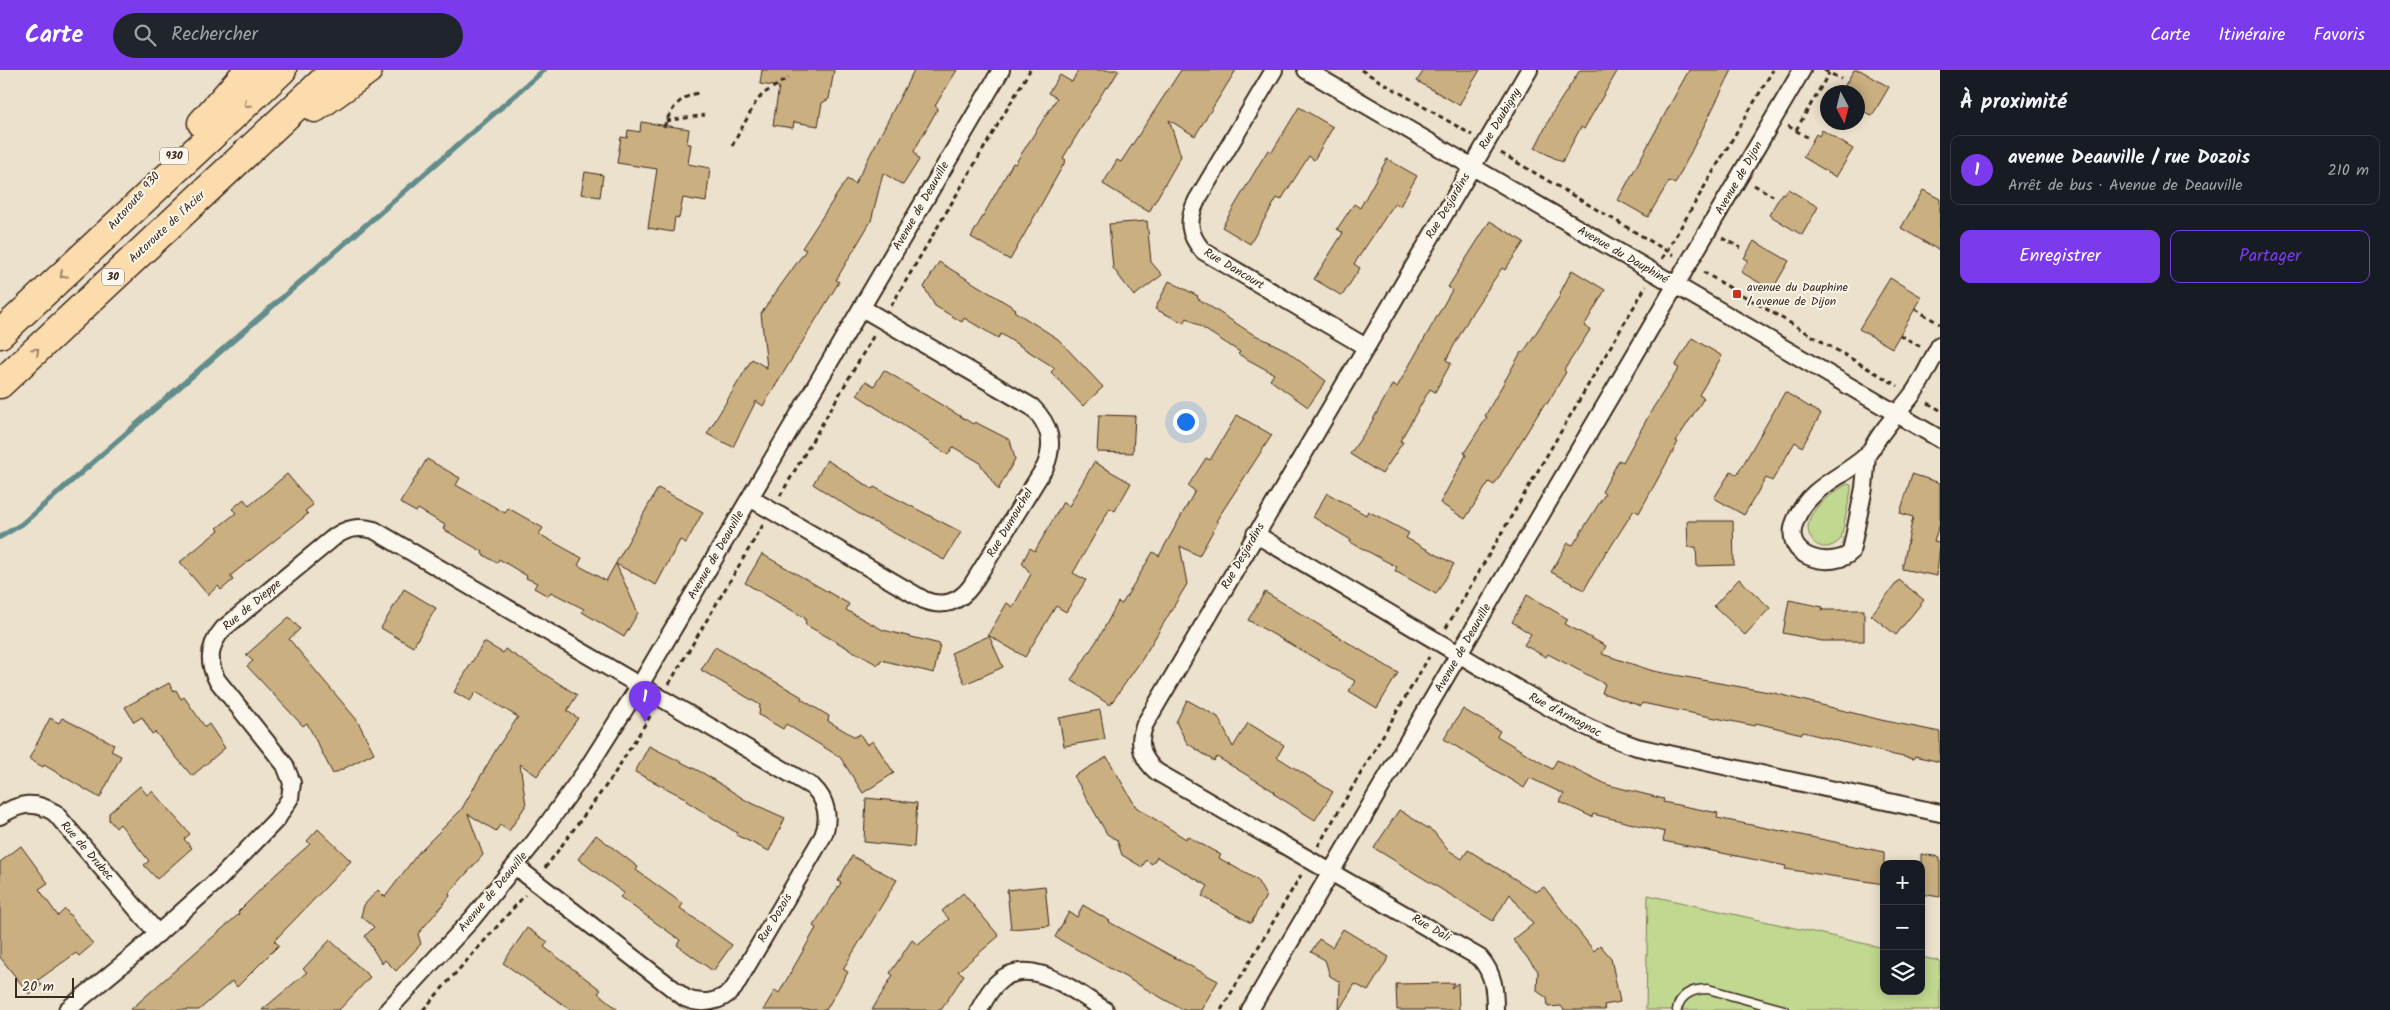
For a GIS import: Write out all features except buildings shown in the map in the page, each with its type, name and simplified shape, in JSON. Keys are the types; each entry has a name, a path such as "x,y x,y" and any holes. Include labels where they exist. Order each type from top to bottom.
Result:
{"highway":[{"name":"Autoroute 930","path":"98,242 249,70"},
{"path":"0,334 282,70"},
{"name":"Autoroute de l'Acier","path":"0,384 335,70"},
{"path":"227,171 368,70"}],"street":[{"name":"Avenue de Deauville","path":"388,1010 472,919 516,866 585,772 640,685 1001,70"},
{"name":"Rue Dancourt","path":"1274,70 1197,200 1189,218 1190,231 1194,242 1203,251 1366,347"},
{"name":"Avenue du Dauphiné","path":"1306,70 1940,439"},
{"name":"Rue Daubigny","path":"1472,168 1529,70"},
{"name":"Avenue de Dijon","path":"1676,286 1802,70"},
{"name":"Rue Desjardins","path":"1332,871 1157,772 1143,756 1140,745 1145,724 1255,534 1472,168"},
{"name":"Avenue de Deauville","path":"1250,1010 1676,286"},
{"name":"Rue Dumouchel","path":"750,498 924,600 944,604 958,599 972,585 1045,467 1050,455 1050,435 1041,417 1032,407 862,308"},
{"path":"1866,455 1864,488 1851,552 1843,558 1827,560 1797,550 1793,543 1792,527 1804,504 1822,485 1866,455 1896,413 1912,395 1937,350"},
{"name":"Rue de Dieppe","path":"67,1010 158,934 220,878 277,819 290,798 292,790 290,775 285,765 217,680 210,658 213,642 223,629 340,533 356,528 374,530 640,685"},
{"name":"Rue d'Armagnac","path":"1255,534 1581,726 1608,738 1637,747 1940,813"},
{"name":"Rue Dozois","path":"516,866 685,998 694,1002 713,1001 729,994 734,988 823,836 827,820 824,802 820,794 812,788 640,685"},
{"name":"Rue de Drubec","path":"0,816 15,807 29,804 45,806 55,814 158,934"},
{"name":"Rue Dali","path":"1332,871 1480,958 1487,966 1494,982 1495,1010"},
{"path":"979,1010 996,984 1004,977 1025,970 1047,976 1105,1010"}],"lane":[{"path":"1677,1010 1678,1004 1686,994 1703,989 1784,1010"}],"path":[{"name":"Avenue de Deauville","path":"892,304 1030,70"},
{"path":"1361,70 1470,134"},
{"name":"Avenue de Dijon","path":"1664,256 1773,70"},
{"path":"1824,70 1841,80"},
{"path":"1796,130 1829,73"},
{"path":"732,146 756,102 763,94 788,78"},
{"path":"664,127 675,105 694,93 701,93"},
{"path":"666,122 706,115"},
{"name":"Avenue du Dauphiné","path":"1500,152 1668,252"},
{"path":"1705,272 1895,384"},
{"name":"Avenue de Deauville","path":"1445,629 1642,293"},
{"path":"1915,309 1940,324"},
{"path":"781,495 874,335"},
{"path":"1900,335 1937,350"},
{"path":"1925,402 1940,410"},
{"name":"Avenue de Deauville","path":"670,682 763,525"},
{"name":"Avenue de Deauville","path":"1317,848 1430,654"},
{"name":"Avenue de Deauville","path":"545,868 611,779 652,712"},
{"path":"1221,1010 1302,872"},
{"name":"Avenue de Deauville","path":"423,1010 525,895"}],"green space":[{"path":"1847,484 1851,485 1851,490 1841,539 1833,545 1819,546 1813,542 1810,535 1808,528 1809,519 1821,503"},
{"path":"1648,895 1880,947 1880,995 1925,995 1925,958 1940,961 1940,1010 1646,1010"}],"waterway":[{"path":"0,537 22,524 544,70"}],"place":[{"name":"avenue du Dauphine / avenue de Dijon","path":"1737,294"},
{"name":"avenue Deauville / rue Dozois","path":"645,722"}]}
